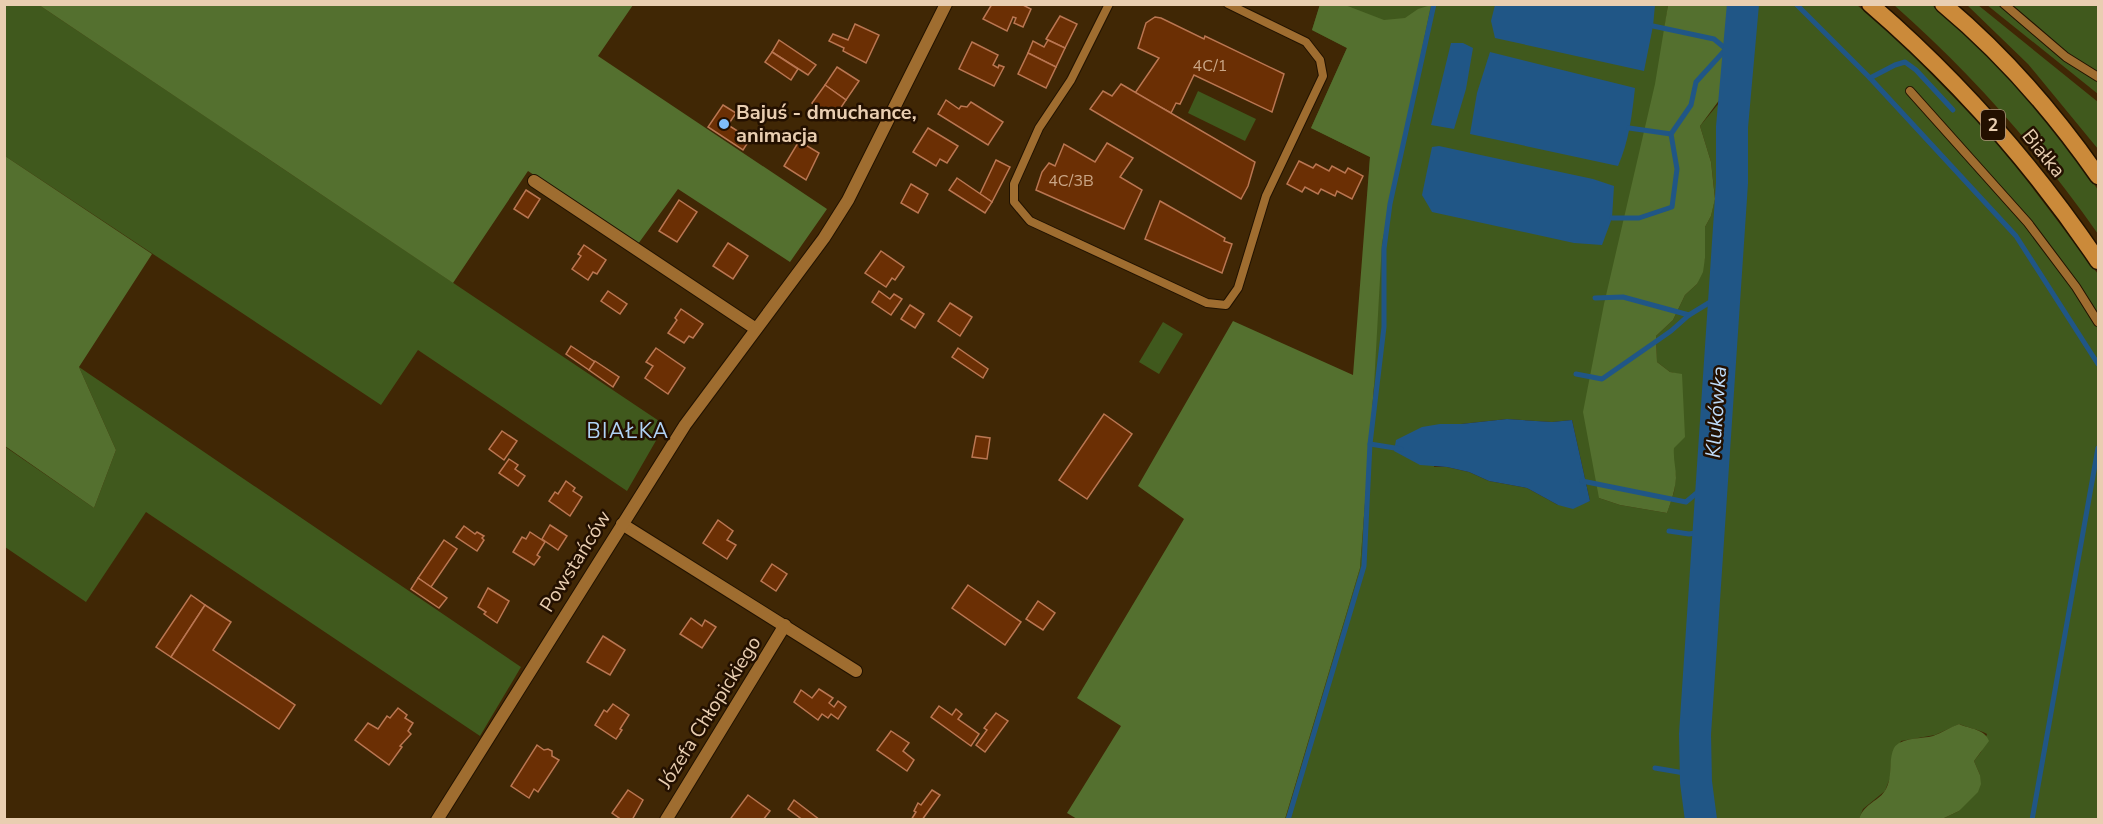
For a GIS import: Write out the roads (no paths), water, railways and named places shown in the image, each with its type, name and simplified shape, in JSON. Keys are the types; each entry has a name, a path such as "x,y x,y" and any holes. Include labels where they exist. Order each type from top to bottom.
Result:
{"highway":[{"name":"Białka","path":"1870,4 1924,54 1981,112 2049,193 2098,261"},
{"name":"Białka","path":"1943,4 2035,95 2098,176"}],"street":[{"name":"Powstańców","path":"437,819 685,425 824,238 849,200 946,4"},
{"path":"534,181 756,330"},
{"name":"Józefa Chłopickiego","path":"622,524 856,671"},
{"name":"Józefa Chłopickiego","path":"666,819 785,626"}],"lane":[{"path":"1109,4 1071,80 1039,128 1014,184 1014,202 1030,221 1207,303 1226,305 1238,288 1266,196 1323,76 1320,60 1306,42 1228,4"},
{"path":"2004,4 2066,57 2098,77"},
{"path":"1910,91 2028,223 2076,286 2098,322"}],"water":[{"path":"1495,5 1655,5 1644,71 1495,38 1491,21"},
{"path":"1451,43 1463,43 1473,48 1466,89 1454,129 1431,125"},
{"path":"1490,52 1635,88 1627,137 1618,166 1470,134 1477,93"},
{"path":"1439,146 1593,179 1614,186 1612,218 1602,245 1574,243 1432,212 1422,195 1432,147"},
{"path":"1507,419 1552,422 1572,420 1590,501 1573,509 1558,505 1527,488 1489,481 1469,472 1447,467 1420,465 1394,451 1396,440 1422,427"}],"waterway":[{"path":"1288,820 1364,566 1370,444 1384,327 1384,249 1390,204 1434,4"},
{"name":"Klukówka","path":"1701,820 1696,782 1695,734 1732,183 1732,127 1743,4"},
{"path":"1796,4 1870,78 2016,236 2098,364"},
{"path":"1653,26 1714,39 1726,49"},
{"path":"1612,218 1639,218 1672,207 1677,169 1671,134 1691,105 1696,82 1726,49 1740,47"},
{"path":"1870,78 1905,62 1916,70 1953,110"},
{"path":"1629,128 1671,134"},
{"path":"1576,374 1602,379 1671,331 1689,315 1725,293"},
{"path":"1595,298 1623,297 1689,315"},
{"path":"1370,444 1401,449"},
{"path":"2032,820 2098,448"},
{"path":"1582,481 1686,502 1711,481"},
{"path":"1669,531 1689,534 1708,531"},
{"path":"1655,768 1696,775"}],"place":[{"name":"Bajuś - dmuchance, animacja","path":"724,124"}],"district":[{"name":"BIAŁKA","path":"628,431"}]}
